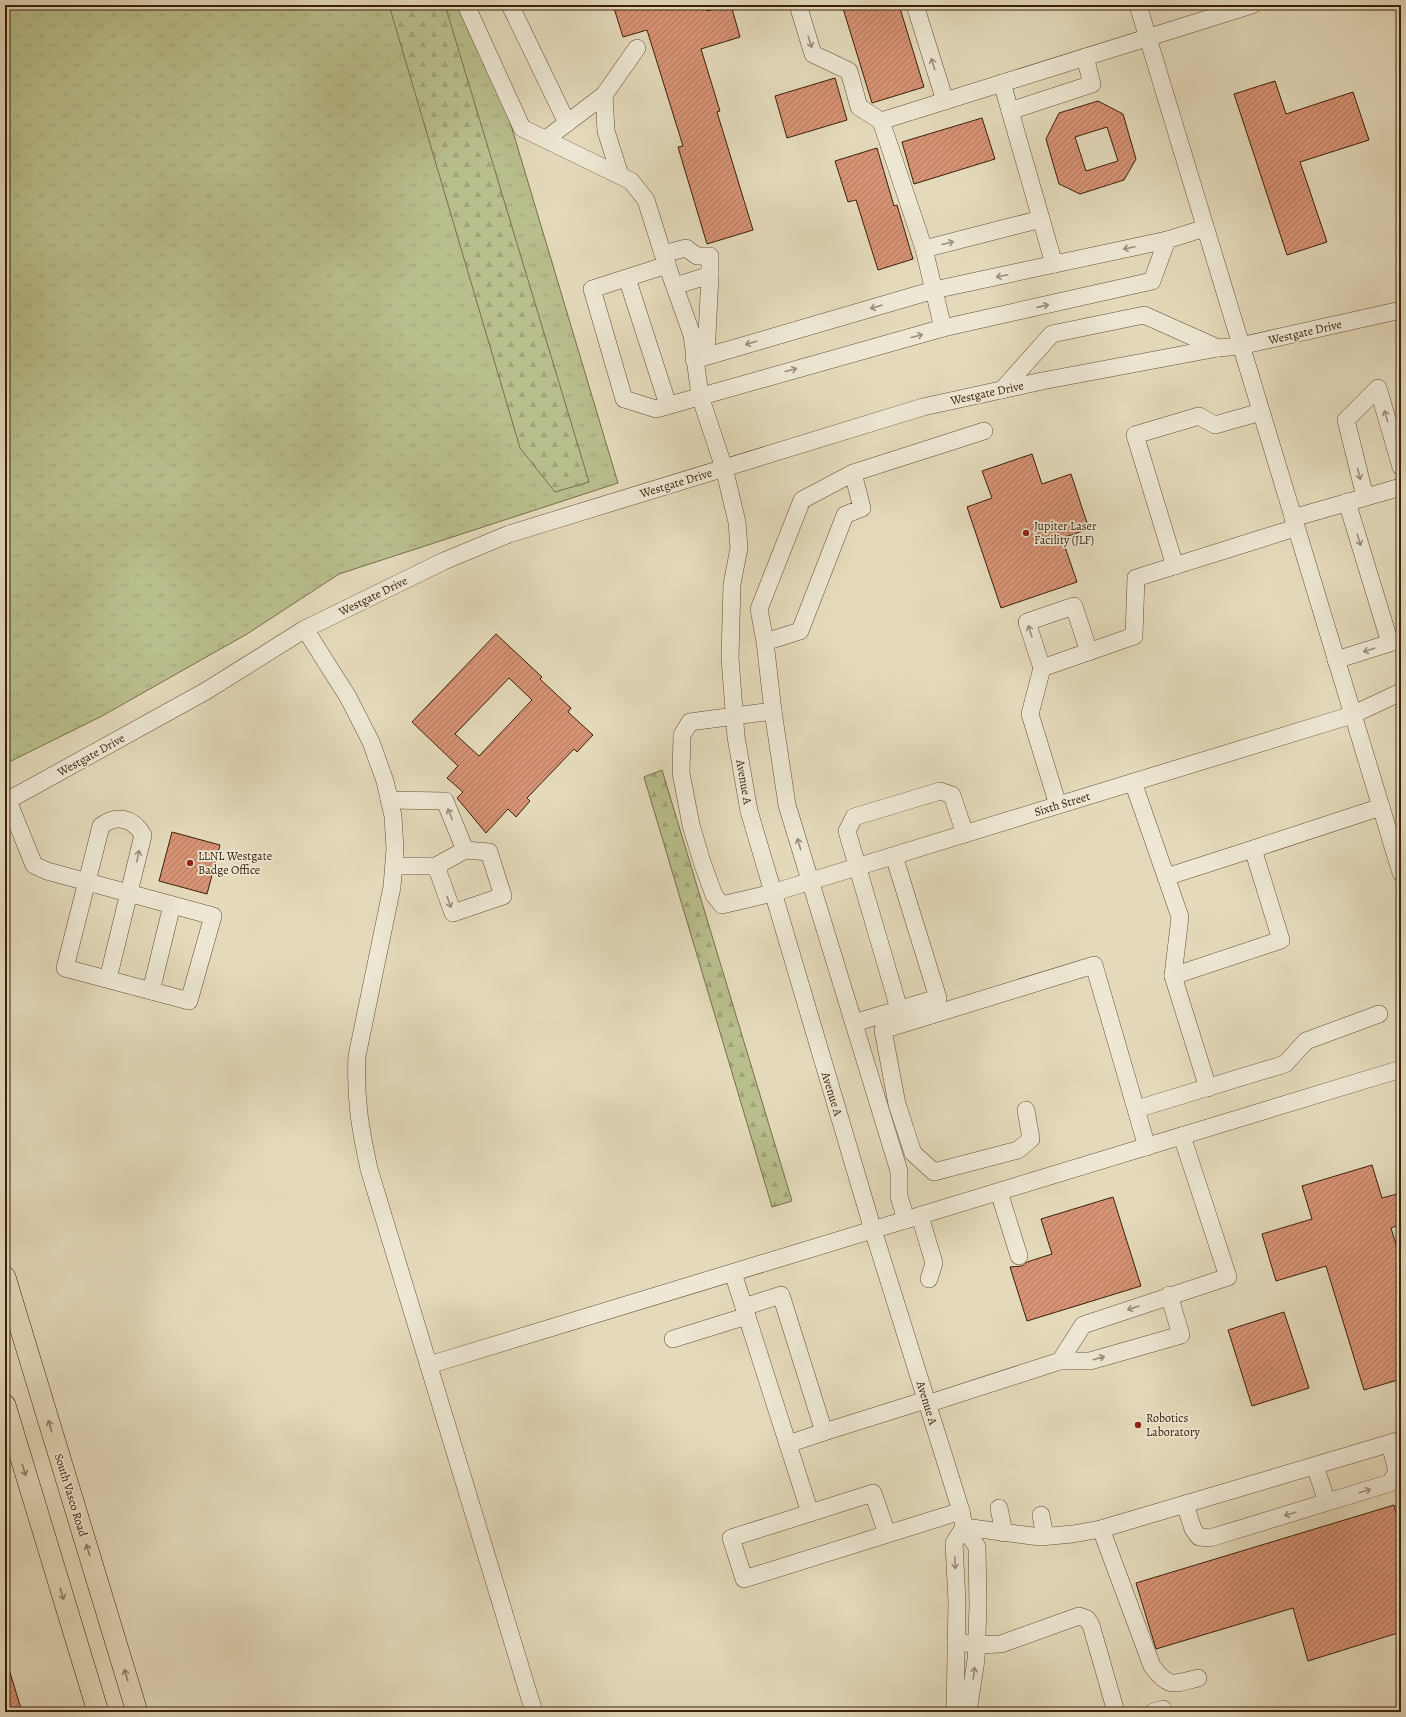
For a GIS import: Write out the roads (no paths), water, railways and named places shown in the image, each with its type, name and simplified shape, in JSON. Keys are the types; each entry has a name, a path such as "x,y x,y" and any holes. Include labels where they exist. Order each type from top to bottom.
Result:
{"main road":[{"name":"South Vasco Road","path":"5,1277 137,1712"},
{"path":"5,1405 98,1712"}],"street":[{"path":"466,5 522,128 631,181 646,200 700,358"},
{"path":"510,5 567,123"},
{"path":"798,5 813,54 849,71 859,107 881,121 924,249 943,328"},
{"path":"915,5 944,101"},
{"path":"1138,5 1240,346 1401,873"},
{"path":"881,121 1252,5"},
{"path":"546,139 604,94 636,48"},
{"path":"1010,111 1092,84 1085,57"},
{"path":"1002,83 1054,264"},
{"path":"604,94 606,131 620,175"},
{"path":"924,249 1039,212"},
{"path":"700,358 934,290 1167,240 1205,228"},
{"path":"700,358 710,275 710,256 697,256 686,248 628,278 592,288 624,399 656,409 943,328 1152,281 1167,240"},
{"path":"675,286 710,275"},
{"path":"628,278 668,405"},
{"name":"Westgate Drive","path":"6,802 206,691 305,629 444,561 509,534 924,407 1002,390 1218,348 1240,346 1401,310"},
{"path":"1002,390 1052,334 1144,315 1218,348"},
{"name":"Avenue A","path":"700,358 700,396 724,468 737,522 738,548 732,584 730,658 736,737 748,811 873,1230 962,1519 977,1547 976,1645 968,1712"},
{"path":"1365,497 1346,420 1378,388 1401,467"},
{"path":"1175,566 1135,435 1199,416 1215,425 1261,412"},
{"path":"929,1279 934,1263 913,1218 899,1196 899,1171 787,805 773,711 765,642 759,609 802,500 852,472 984,431"},
{"path":"765,642 800,631 845,515 862,508 852,472"},
{"path":"1042,668 1134,636 1136,578 1175,566 1347,502 1401,487"},
{"path":"1336,660 1390,643 1347,502"},
{"path":"1058,805 1030,714 1042,668 1027,622 1074,606 1089,652"},
{"path":"305,629 348,697 371,742 385,781 395,849 392,888 357,1056 357,1112 369,1169 534,1712"},
{"name":"Sixth Street","path":"734,717 690,722 682,735 681,773 691,825 714,895 722,905 772,894 810,881 1352,715 1401,692"},
{"path":"734,717 773,711"},
{"path":"1133,782 1180,917 1173,976 1208,1088"},
{"path":"899,1009 847,831 854,817 940,791 952,795 965,834"},
{"path":"389,800 445,801 465,850"},
{"path":"6,802 34,865 47,871 87,882 130,894 213,916 189,1001 65,968 87,882 101,826 108,821 116,818 133,822 143,835 130,894 108,979"},
{"path":"1166,877 1381,807"},
{"path":"1173,976 1281,940 1253,849"},
{"path":"394,866 436,866 465,850 488,852 503,896 453,913 436,866"},
{"path":"854,1023 938,998 894,856"},
{"path":"151,991 172,905"},
{"path":"1026,1110 1031,1139 1018,1150 934,1172 913,1153 897,1104 883,1030 1094,965 1147,1146"},
{"path":"1137,1109 1285,1064 1306,1041 1379,1014"},
{"path":"429,1365 1401,1069"},
{"path":"1060,1361 1083,1325 1228,1277 1182,1136"},
{"path":"999,1192 1019,1256"},
{"path":"733,1273 810,1514"},
{"path":"673,1339 745,1311 781,1295 824,1432"},
{"path":"788,1444 1060,1361 1090,1361 1181,1335 1169,1296"},
{"path":"886,1534 874,1493 731,1538 744,1580 886,1534 962,1519 1004,1533 1045,1537 1101,1529 1185,1504 1396,1442 1398,1472 1390,1483 1210,1538 1199,1537 1193,1529 1185,1504"},
{"path":"1315,1466 1328,1502"},
{"path":"999,1508 1004,1533"},
{"path":"1041,1516 1045,1537"},
{"path":"955,1712 957,1602 954,1543 962,1519"},
{"path":"1101,1529 1152,1666 1162,1679 1172,1684 1198,1678"},
{"path":"956,1641 976,1645 1001,1644 1079,1616 1087,1619 1091,1626 1116,1712"},
{"path":"1153,1712 1163,1709 1164,1712"}],"place":[{"name":"Jupiter Laser Facility (JLF)","path":"1026,533"},
{"name":"LLNL Westgate Badge Office","path":"190,863"},
{"name":"Robotics Laboratory","path":"1138,1425"}]}
